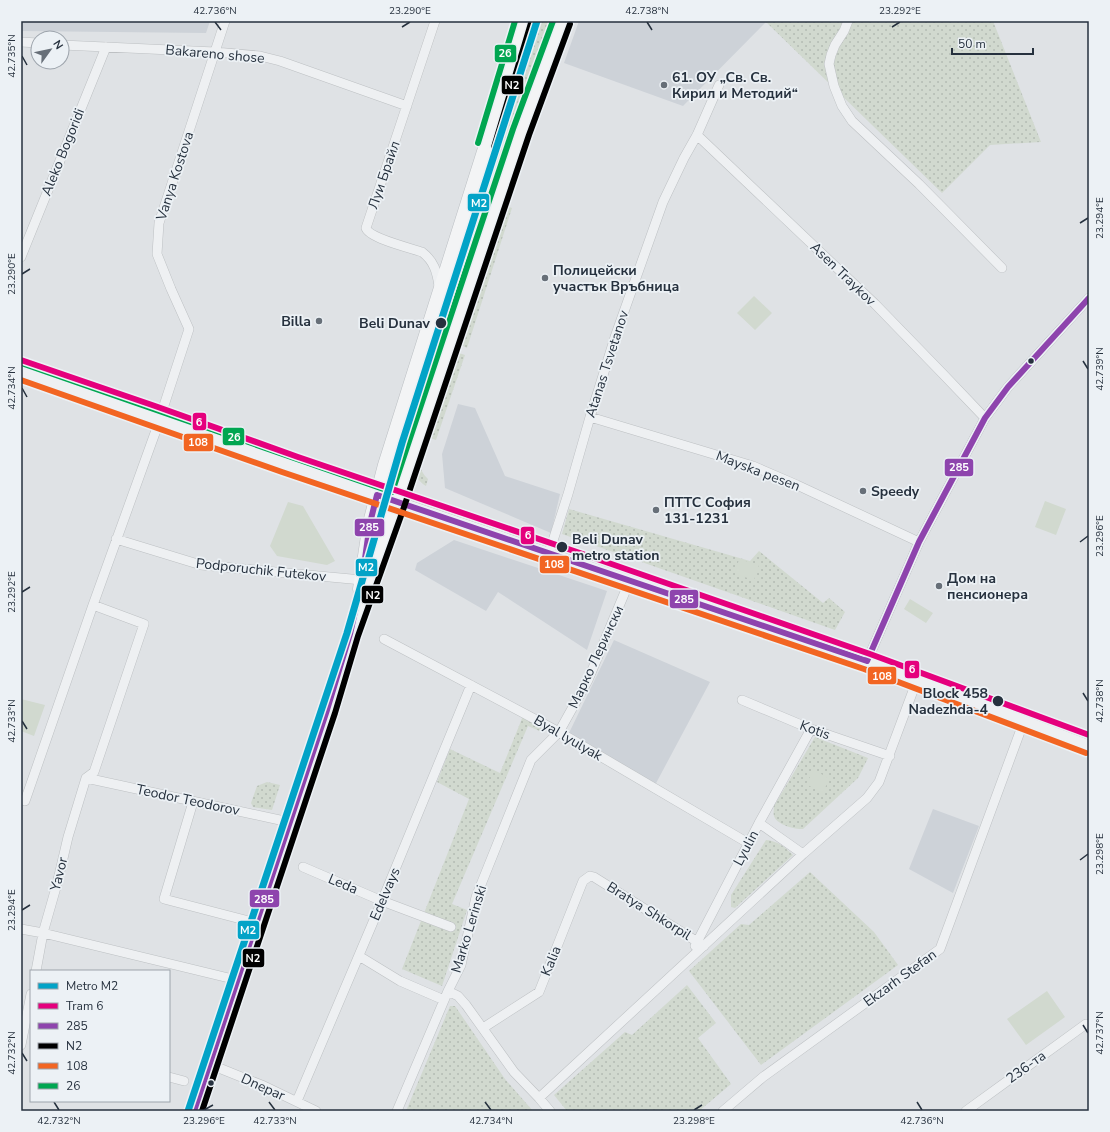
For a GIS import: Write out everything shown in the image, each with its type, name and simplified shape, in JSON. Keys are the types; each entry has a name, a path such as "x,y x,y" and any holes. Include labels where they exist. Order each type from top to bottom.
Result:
{"main road":[{"path":"350,634 362,580 370,524 385,465 493,123 523,21"},
{"path":"194,1111 327,710 350,634 397,502 519,140 562,21"}],"street":[{"name":"Vanya Kostova","path":"25,801 116,538 159,420 189,329 170,289 157,254 159,223 224,21"},
{"name":"Луи Брайл","path":"435,21 366,228 369,233 381,239 422,252 434,265 438,275 440,291"},
{"path":"848,21 844,31 835,45 829,64 834,86 842,106 852,121 919,184 1002,268"},
{"name":"Bakareno shose","path":"70,45 215,52 260,56 280,61 407,106"},
{"name":"Aleko Bogoridi","path":"21,257 106,47"},
{"name":"Atanas Tsvetanov","path":"549,553 615,337 663,202 697,135 718,85"},
{"name":"Asen Traykov","path":"697,135 875,304 985,418"},
{"path":"867,661 919,542 985,418 1008,387 1089,298"},
{"path":"21,372 397,502 867,661 1089,746"},
{"name":"Mayska pesen","path":"590,417 753,466 919,542"},
{"name":"Podporuchik Futekov","path":"116,538 201,566 362,580"},
{"name":"Марко Лерински","path":"559,732 588,680 630,580"},
{"name":"Yavor","path":"36,970 43,933 68,837 86,778 94,772 144,624 93,605"},
{"name":"Byal lyulyak","path":"384,639 559,732 748,843"},
{"path":"538,1098 681,968 701,944 866,798 879,782 918,680"},
{"name":"Edelvays","path":"296,1101 359,956 471,685"},
{"name":"Kotis","path":"742,700 811,729 890,756"},
{"name":"Ekzarh Stefan","path":"723,1111 763,1077 940,949 1024,721"},
{"name":"Lyulin","path":"701,944 748,843 811,729"},
{"name":"Marko Lerinski","path":"397,1111 446,995 461,965 476,897 531,760 559,732"},
{"name":"Teodor Teodorov","path":"86,778 289,822"},
{"path":"193,802 164,899 256,923"},
{"path":"759,822 803,854"},
{"name":"Leda","path":"303,867 382,901 451,927"},
{"name":"Kalia","path":"482,1028 539,992 583,881 590,876 594,877"},
{"name":"Bratya Shkorpil","path":"594,877 701,944"},
{"path":"21,929 237,980"},
{"path":"359,956 400,981 446,995 458,996 514,1072 550,1111"},
{"path":"24,1041 30,1001"},
{"name":"236-та","path":"966,1111 1086,1024"},
{"name":"Dnepar","path":"209,1064 264,1086 316,1111"},
{"path":"170,1077 184,1081"}],"shaded area":[{"path":"21,21 210,21 206,33 70,32 70,30 21,31"},
{"path":"532,21 550,21 477,225 399,469 394,472 392,470 392,465 437,335"},
{"name":"61. ОУ „Св. Св. Кирил и Методий“","path":"579,21 766,22 683,106 564,63"},
{"path":"765,21 993,21 1041,142 990,145 942,193"},
{"path":"504,205 512,208 467,348 455,342"},
{"path":"754,296 772,313 755,330 737,313"},
{"path":"459,353 465,355 436,440 430,438 421,459 421,469 428,479 426,486 416,475 415,461 449,363 455,366"},
{"path":"458,404 475,408 505,476 560,494 551,533 445,488 442,454"},
{"path":"1045,501 1066,509 1056,535 1035,527"},
{"path":"288,502 303,506 335,561 327,565 277,556 270,546"},
{"path":"569,509 750,561 759,551 823,603 829,598 845,612 835,630 562,534"},
{"path":"454,540 607,591 587,650 498,592 486,611 415,570 417,563"},
{"path":"739,559 759,565 754,580 735,574"},
{"path":"910,599 933,613 926,623 904,609"},
{"path":"614,640 710,682 654,787 569,733"},
{"path":"21,699 45,705 34,736 21,731 23,723 21,722"},
{"path":"523,716 544,727 542,732 528,726 452,904 467,910 442,986 402,969 469,799 437,782 450,749 500,773"},
{"path":"815,737 868,758 858,778 803,829 800,829 778,822 774,815 774,806"},
{"path":"814,770 830,779 822,793 806,784"},
{"path":"267,782 280,785 272,810 253,807 251,803 257,786"},
{"path":"933,809 979,826 953,893 909,869"},
{"path":"766,840 781,845 793,855 735,908 731,907 731,895"},
{"path":"810,872 874,932 898,965 761,1065 689,971 741,924 749,925"},
{"path":"687,985 716,1023 698,1038 731,1084 699,1111 567,1111 554,1095 625,1032 632,1035"},
{"path":"1047,991 1065,1017 1026,1045 1007,1019"},
{"path":"450,1006 455,1006 505,1079 533,1111 406,1111"}],"metro line":[{"name":"M2","path":"188,1111 347,633 402,443 537,21"}],"tram line":[{"name":"6","path":"21,360 870,654 1089,735"}],"transit line":[{"name":"26","path":"478,143 515,21"},
{"name":"26","path":"24,364 392,492 513,129 553,21"},
{"name":"N2","path":"494,147 531,23"},
{"name":"N2","path":"202,1111 335,713 358,636 402,513 529,135 570,24"},
{"name":"285","path":"867,661 919,542 985,418 1008,387 1089,298"},
{"name":"108","path":"21,380 282,472 864,669 1086,753"},
{"name":"285","path":"194,1111 327,710 350,634 362,580 370,523 377,495 867,661"}],"place":[{"name":"61. ОУ „Св. Св. Кирил и Методий“","path":"664,85"},
{"name":"Полицейски участък Връбница","path":"545,278"},
{"name":"Billa","path":"319,321"},
{"name":"Beli Dunav","path":"441,323"},
{"name":"Speedy","path":"863,491"},
{"name":"ПТТС София 131-1231","path":"656,510"},
{"name":"Beli Dunav metro station","path":"562,547"},
{"name":"Дом на пенсионера","path":"939,586"},
{"name":"Block 458 Nadezhda-4","path":"998,701"}]}
